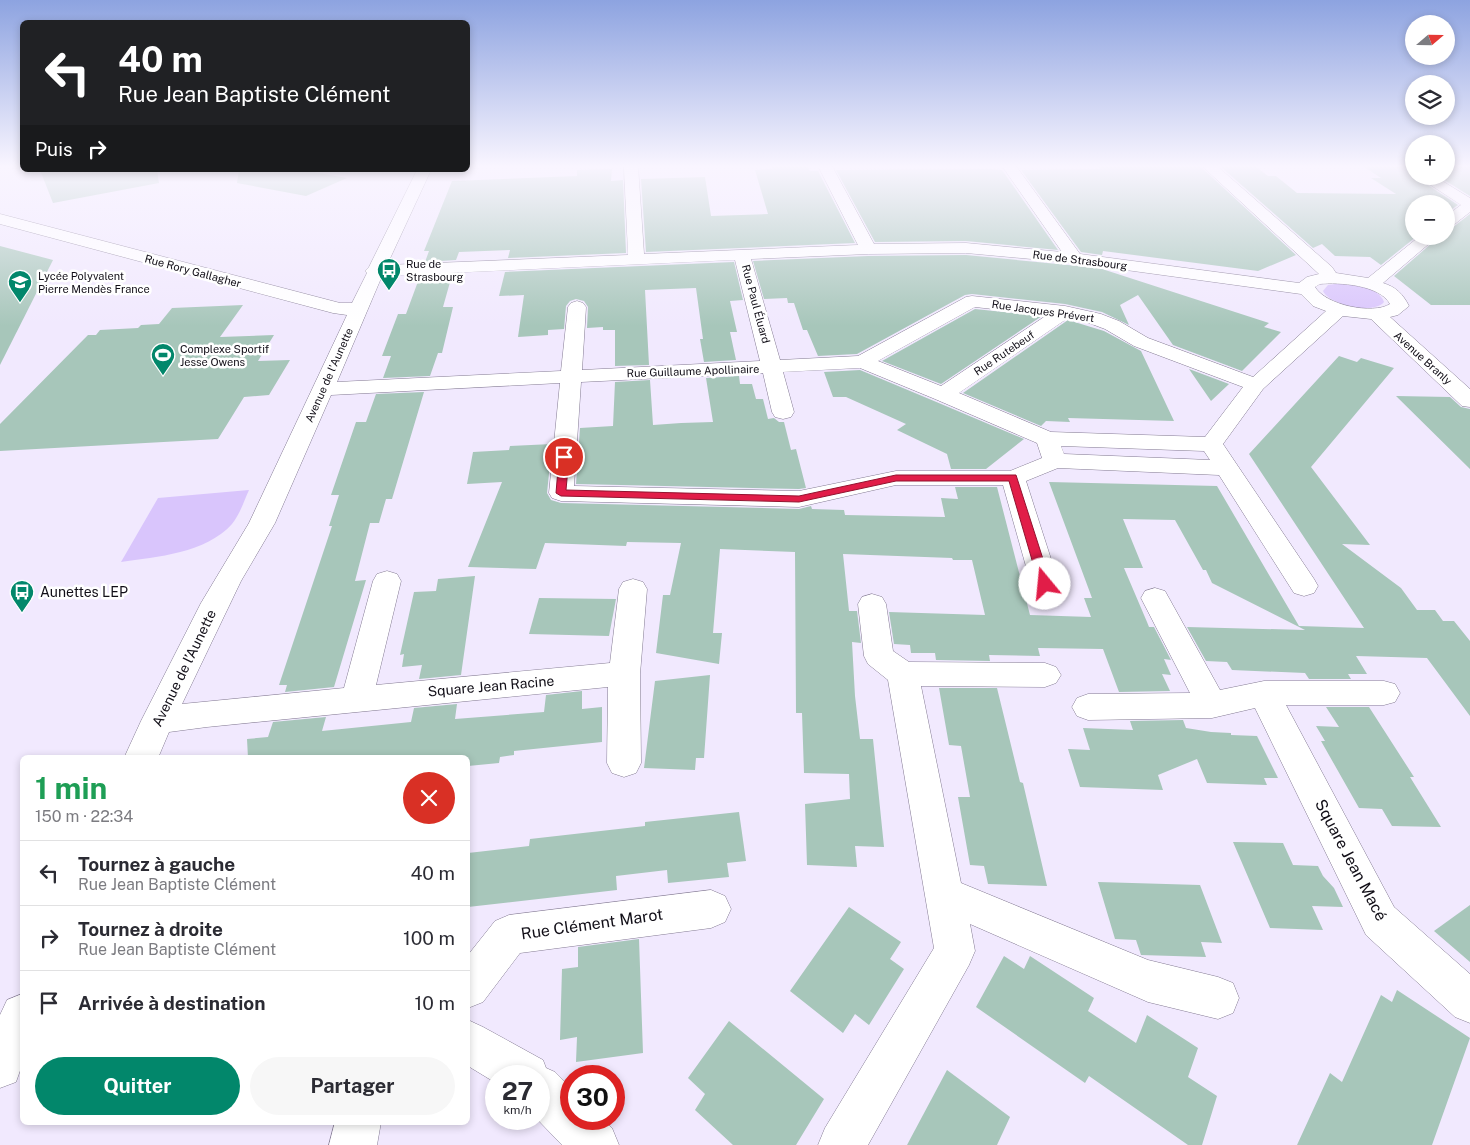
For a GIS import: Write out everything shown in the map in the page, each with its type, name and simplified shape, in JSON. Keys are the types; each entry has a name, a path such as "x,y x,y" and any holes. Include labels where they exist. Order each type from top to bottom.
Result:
{"street":[{"name":"Rue Rory Gallagher","path":"2,219 330,306 358,309"},
{"name":"Avenue de l'Aunette","path":"229,578 260,525 323,389 374,271 400,219"},
{"path":"634,219 636,258"},
{"path":"853,219 868,249"},
{"path":"1047,219 1075,258"},
{"path":"1269,219 1326,271 1329,278"},
{"path":"1371,284 1419,245"},
{"name":"Rue de Strasbourg","path":"374,271 636,258 868,249 966,248 1075,258 1306,289"},
{"name":"Rue Paul Éluard","path":"742,255 783,412"},
{"path":"1329,278 1371,284 1393,295 1400,306 1388,313 1376,314 1340,309 1314,298 1306,289 1310,282 1329,278"},
{"name":"Rue Jacques Prévert","path":"862,362 972,301 1065,312 1103,320 1141,342 1256,385"},
{"path":"577,307 561,493 799,499 896,478 1013,478 1051,450"},
{"path":"1304,586 1211,444 1256,385 1340,309"},
{"name":"Rue Rutebeuf","path":"943,394 1065,312"},
{"name":"Avenue Branly","path":"1376,314 1470,401"},
{"name":"Rue Guillaume Apollinaire","path":"323,389 773,368 862,362 943,394 1051,450 1227,468"},
{"name":"Rue Guillaume Apollinaire","path":"1051,450 1211,444"},
{"path":"1013,478 1045,584"},
{"name":"Avenue de l’Aunette","path":"141,755 229,578"},
{"path":"357,699 387,581"},
{"path":"624,763 624,674 633,589"},
{"path":"1155,598 1212,705"},
{"path":"872,604 879,656 903,674 1046,675"},
{"name":"Square Jean Racine","path":"157,721 207,714 624,674"},
{"path":"842,1145 955,951 903,674"},
{"path":"1088,708 1212,705 1264,693 1384,693"},
{"name":"Square Jean Macé","path":"1264,693 1380,921 1470,1002"},
{"path":"946,895 1148,981 1218,998"},
{"name":"Rue Clément Marot","path":"470,984 509,935 711,909"},
{"path":"470,1043 508,1065"},
{"path":"550,1099 595,1145"},
{"path":"353,1145 357,1125"}],"shaded area":[{"path":"1328,285 1355,285 1370,289 1376,292 1384,302 1379,306 1371,308 1352,307 1342,304 1327,296 1323,291"},
{"path":"249,490 240,512 232,524 221,534 209,541 180,552 121,562 158,498"}],"building":[{"path":"437,219 625,219 626,253 508,258 510,250 459,252 456,260 425,262 429,251 424,251"},
{"path":"644,219 843,219 855,243 646,252"},
{"path":"863,219 1037,219 1058,250 966,241 875,242"},
{"path":"1057,219 1258,219 1296,255 1258,271 1103,251 1102,255 1081,252"},
{"path":"1281,219 1405,219 1406,245 1381,265 1370,257 1335,256 1322,244 1313,248"},
{"path":"1463,219 1470,219 1470,305 1431,305 1394,276 1430,245 1455,245 1455,226"},
{"name":"Lycée Polyvalent Pierre Mendès France","path":"0,246 53,260 0,365"},
{"path":"966,255 1099,268 1269,323 1264,327 1281,332 1242,371 1173,345 1138,295 1120,305 1129,325 1102,312 1065,304 972,294 965,295 857,354 818,356 807,330 803,330 794,303 788,303 787,298 764,299 753,261 868,256"},
{"path":"734,262 743,300 730,301 737,332 730,332 736,360 704,362 700,339 703,339 696,288 645,290 649,365 615,366 615,330 603,330 603,327 587,328 588,307 584,301 576,299 570,301 566,306 564,329 548,330 548,335 518,337 524,295 499,296 505,272"},
{"path":"452,275 443,307 453,307 442,353 438,353 430,376 383,378 391,356 382,356 398,314 406,314 420,276"},
{"name":"Complexe Sportif Jesse Owens","path":"243,305 220,337 274,335 258,361 290,360 269,395 244,397 218,439 0,451 0,424 88,335 96,335 100,330 138,328 141,325 159,324 172,308"},
{"path":"975,309 1042,316 941,384 882,361"},
{"path":"1068,320 1104,331 1141,351 1174,421 1068,418 1070,422 1046,421 1041,426 963,393"},
{"path":"1339,356 1357,362 1361,358 1394,368 1311,467 1370,545 1342,544 1401,588 1417,610 1435,610 1443,621 1454,621 1470,641 1470,716 1427,658 1356,656 1367,674 1348,674 1351,679 1309,679 1305,673 1232,670 1227,662 1206,661 1187,627 1305,630 1212,583 1175,520 1123,519 1143,568 1124,568 1149,627 1154,627 1171,660 1164,659 1171,675 1162,674 1170,691 1119,692 1103,649 1038,648 1040,656 989,655 990,661 936,660 935,653 911,653 910,645 894,644 889,612 985,615 972,560 843,554 849,611 857,611 861,643 852,642 860,739 873,739 884,847 855,846 857,867 807,865 805,804 850,799 849,774 804,773 802,713 796,713 795,552 720,549 713,633 722,633 719,664 656,653 663,595 670,595 681,543 627,542 626,546 545,543 536,569 468,567 502,482 467,484 473,452 509,450 510,446 552,444 547,493 551,500 561,503 799,509 811,506 812,509 844,510 845,515 945,517 941,498 958,499 955,487 997,487 1030,615 1091,617 1084,598 1092,598 1049,482 1217,486 1299,626 1364,628 1249,454"},
{"path":"1189,369 1229,384 1211,401"},
{"path":"860,370 1024,439 986,469 951,469 947,454 897,430 906,424 846,397 833,397 824,372"},
{"path":"739,376 740,384 752,384 756,399 763,399 768,419 774,418 779,422 784,422 791,450 796,449 806,488 576,484 580,428 613,426 615,382 650,380 653,425 713,422 706,378"},
{"path":"424,392 392,499 386,499 379,523 370,523 355,581 366,580 334,687 285,692 287,685 279,685 332,526 329,526 339,495 331,495 356,422 366,422 376,394"},
{"path":"1396,396 1450,397 1461,407 1470,409 1470,469"},
{"path":"475,576 461,675 419,679 422,665 402,667 404,654 400,655 414,592 436,591 438,579"},
{"path":"539,598 616,599 609,636 529,634"},
{"path":"710,675 704,758 696,758 695,770 644,768 655,681"},
{"path":"939,688 997,688 1020,782 1023,783 1047,886 988,884 984,866 970,865 958,797 970,797 961,746 949,745"},
{"path":"582,691 582,709 602,707 602,742 514,751 514,755 500,757 499,763 470,766 470,755 248,755 247,739 268,737 273,722 326,717 322,731 411,722 414,708 457,704 455,719 544,712 546,695"},
{"path":"1326,707 1369,707 1414,777 1410,777 1441,827 1392,826 1382,809 1359,808 1321,741 1325,741 1316,726 1339,727"},
{"path":"1183,720 1186,728 1231,733 1231,735 1257,736 1278,778 1264,778 1267,785 1207,783 1197,759 1158,775 1163,790 1080,787 1068,749 1090,750 1083,728 1133,730 1130,721"},
{"path":"739,812 746,861 727,863 729,877 668,883 667,870 616,876 617,890 470,907 470,853 529,846 530,839 645,826 645,822"},
{"path":"1233,842 1283,843 1293,865 1318,866 1323,876 1334,888 1343,907 1312,906 1323,930 1270,928"},
{"path":"1098,882 1200,885 1222,943 1201,942 1206,957 1141,955 1136,940 1115,939"},
{"path":"1470,905 1470,962 1434,931"},
{"path":"849,907 901,942 890,959 904,969 869,1025 855,1014 843,1033 790,991"},
{"path":"639,939 643,1053 576,1062 577,1037 560,1040 562,969 578,967 578,947"},
{"path":"1004,956 1024,969 1030,956 1094,998 1088,1011 1136,1043 1147,1015 1198,1048 1188,1077 1217,1096 1202,1145 1188,1145 1089,1076 1085,1083 976,1007"},
{"path":"1397,990 1470,1038 1432,1145 1297,1145 1330,1073 1342,1082 1381,995 1392,1002"},
{"path":"729,1021 824,1099 796,1145 733,1145 695,1110 705,1094 688,1078"},
{"path":"947,1070 1010,1117 997,1145 907,1145"}],"place":[{"name":"Rue de Strasbourg","path":"389,291"},
{"name":"Lycée Polyvalent Pierre Mendès France","path":"20,303"},
{"name":"Complexe Sportif Jesse Owens","path":"163,376"},
{"name":"Aunettes LEP","path":"22,613"}],"route":[{"path":"564,457 561,493 799,499 896,478 1013,478 1045,584"}]}
